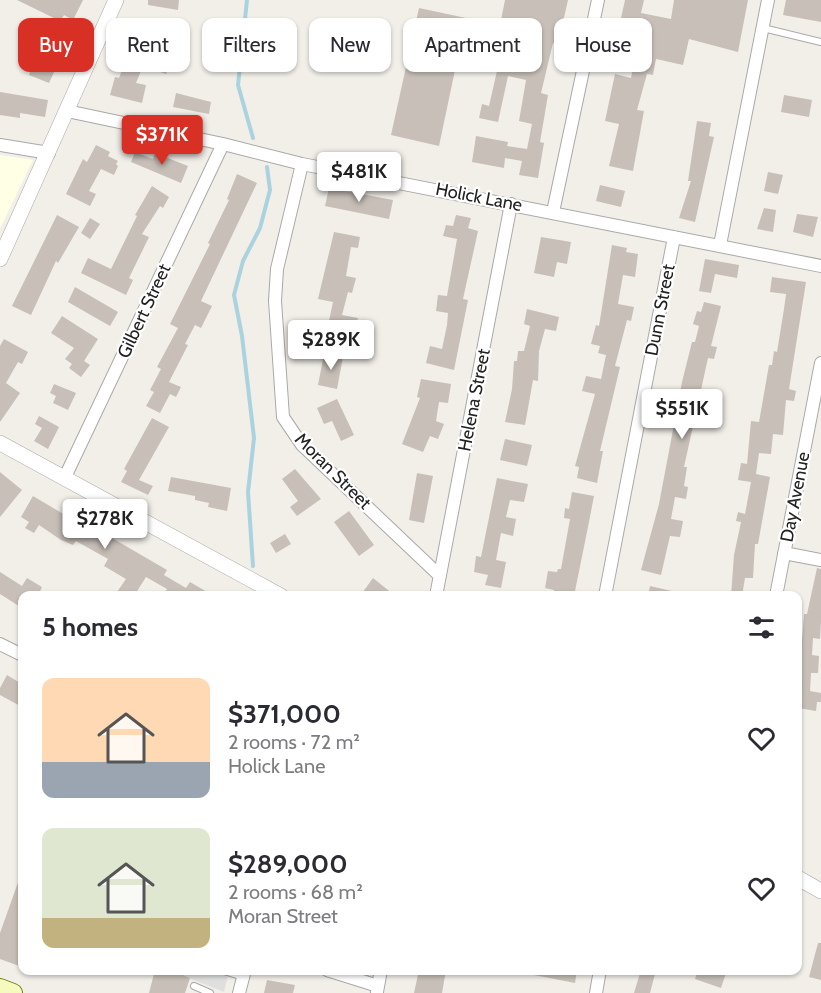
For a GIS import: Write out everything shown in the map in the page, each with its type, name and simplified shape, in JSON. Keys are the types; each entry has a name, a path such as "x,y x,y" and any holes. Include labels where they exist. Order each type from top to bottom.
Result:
{"main road":[{"path":"0,988 13,993"}],"street":[{"path":"0,259 116,0"},
{"path":"553,212 598,0"},
{"path":"720,245 768,0"},
{"name":"Holick Lane","path":"67,111 223,144 302,164 821,266"},
{"name":"Gilbert Street","path":"65,477 223,144"},
{"path":"0,145 49,153"},
{"name":"Moran Street","path":"302,164 277,269 275,301 283,417 302,445 441,576"},
{"name":"Helena Street","path":"437,591 511,204"},
{"name":"Dunn Street","path":"606,591 674,237"},
{"name":"Day Avenue","path":"777,591 821,363"},
{"path":"0,443 272,591"},
{"path":"784,553 821,560"},
{"path":"0,644 18,653"},
{"path":"802,880 821,891"},
{"path":"239,993 244,975"},
{"path":"340,975 377,989"},
{"path":"596,993 599,975"}],"lane":[{"path":"763,28 821,42"},
{"path":"194,986 210,993"}],"shaded area":[{"path":"0,155 33,160 0,229"},
{"path":"181,975 228,975 224,992"}],"building":[{"path":"17,0 83,0 74,18 64,15 62,18 54,18"},
{"path":"148,0 179,0 178,10 148,5"},
{"path":"505,0 568,0 564,18 554,18 554,43 541,93 548,95 540,142 544,143 538,178 519,175 522,161 505,158 504,168 472,162 476,136 508,142 507,146 527,149 532,124 519,121 526,80 508,76 498,122 479,118 482,104 489,106 497,72 542,72 542,18 501,18"},
{"path":"625,0 644,0 641,13 671,19 674,0 748,0 738,52 689,39 683,65 656,59 653,75 647,74 637,110 644,111 633,171 609,166 619,124 605,121 615,74 631,78 632,72 652,72 652,18 621,18"},
{"path":"786,0 821,0 821,22 783,15"},
{"path":"419,8 466,18 417,18"},
{"path":"30,72 54,72 49,83 29,75"},
{"path":"121,72 141,72 136,83 146,85 142,103 110,95 115,77 119,78"},
{"path":"405,72 455,72 439,146 391,135"},
{"path":"0,92 48,100 45,117 20,113 20,118 0,115"},
{"path":"176,93 211,102 209,114 173,107"},
{"path":"784,95 812,100 809,117 781,112"},
{"path":"697,121 711,123 709,136 714,137 695,222 679,218 691,181 688,181"},
{"path":"96,145 110,152 108,156 118,161 116,164 118,166 114,175 101,169 89,191 96,194 90,206 66,194 83,159 87,162"},
{"path":"135,152 153,159 155,153 188,166 181,183 131,162"},
{"path":"768,172 783,175 778,194 764,191"},
{"path":"237,174 257,183 201,301 212,306 201,328 195,325 185,344 188,345 169,382 181,387 176,397 170,394 160,413 146,406 154,392 150,390 161,369 157,367 178,328 170,324 210,244 208,243 229,200 227,199"},
{"path":"600,185 625,191 621,207 596,201"},
{"path":"152,186 169,197 163,208 160,206 142,234 149,237 129,278 133,280 126,295 81,273 88,258 111,269 137,216 135,215"},
{"path":"329,188 393,200 389,219 325,206"},
{"path":"764,208 776,210 773,232 757,229"},
{"path":"797,214 818,217 813,237 793,232"},
{"path":"57,215 79,227 58,263 56,261 31,315 12,306"},
{"path":"456,215 471,218 468,228 478,231 463,299 468,300 454,370 426,363 430,346 442,349 447,325 448,313 436,311 438,295 447,296 457,239 443,236 446,225 453,226"},
{"path":"90,218 100,224 90,239 81,233"},
{"path":"334,232 360,237 358,248 351,247 346,276 356,278 352,293 348,292 342,315 358,318 355,331 361,332 358,349 339,346 342,333 327,330 333,302 318,299"},
{"path":"541,237 571,242 567,264 557,262 554,277 534,273"},
{"path":"612,245 627,248 626,252 638,254 635,277 623,275 618,304 634,307 631,321 627,320 615,366 620,367 600,451 603,451 597,483 577,478 579,467 575,466 595,394 582,391 586,376 601,379 606,355 598,353 600,346 591,344 596,325 599,326"},
{"path":"705,259 739,265 737,278 715,274 711,293 699,291"},
{"path":"772,277 806,282 789,389 796,391 794,401 786,400 783,435 773,434 771,454 759,453 756,474 770,477 758,544 755,544 753,578 745,578 743,591 731,591 734,555 741,522 736,521 738,512 745,514 751,482 738,480 741,463 747,464 751,421 759,422 769,365 772,365 774,351 777,352 786,294 770,292"},
{"path":"75,287 118,312 110,326 68,302"},
{"path":"704,302 721,306 711,346 717,347 714,359 708,358 684,467 687,467 684,486 688,487 686,499 675,497 671,519 683,521 680,537 670,536 661,575 641,570 659,504 682,382 692,342 695,342 699,326 693,324 697,311 701,312"},
{"path":"527,309 559,317 556,331 545,329 539,351 538,381 533,380 525,425 505,422 512,389 514,361 517,361 518,351 524,351 530,326 524,324"},
{"path":"62,316 98,339 84,361 90,365 81,377 69,368 72,364 65,359 74,348 51,333"},
{"path":"4,339 28,352 22,364 18,362 6,383 20,393 0,422 0,346"},
{"path":"324,354 343,357 337,389 318,385"},
{"path":"421,379 451,384 448,403 439,402 436,421 444,424 438,439 430,436 423,452 402,444 420,398 417,397"},
{"path":"54,384 76,393 68,410 53,403 56,396 50,393"},
{"path":"337,399 354,435 341,441 332,421 324,424 317,408"},
{"path":"39,416 59,427 48,449 34,441 42,428 35,424"},
{"path":"152,418 169,427 139,480 153,486 148,495 121,482 127,471 124,469"},
{"path":"505,439 532,445 527,466 500,460"},
{"path":"295,469 321,499 297,516 290,507 298,501 282,479"},
{"path":"0,472 22,490 0,517"},
{"path":"417,473 433,476 424,523 409,520"},
{"path":"171,477 231,488 227,511 208,507 209,503 195,500 195,496 168,491"},
{"path":"497,478 528,484 524,502 510,500 506,517 516,519 513,536 501,533 496,560 506,562 501,588 485,585 488,575 474,572 476,556 481,557"},
{"path":"572,492 594,496 575,591 554,591 545,588 548,571 557,572 561,569 570,519 564,518 565,508 569,509"},
{"path":"33,496 65,515 71,504 80,509 76,517 167,570 164,575 186,588 190,582 205,591 166,591 167,589 146,577 137,591 118,591 126,579 104,566 108,559 76,541 73,545 61,540 39,525 34,533 25,528 29,522 21,517"},
{"path":"349,511 374,545 359,556 334,522"},
{"path":"285,534 291,544 276,553 270,543"},
{"path":"817,568 821,569 820,639 813,638 812,655 819,656 818,673 811,673 810,691 821,693 821,702 817,702 816,711 802,709 802,640 804,614 807,614"},
{"path":"0,572 22,586 27,578 42,587 40,591 18,591 18,605 0,594"},
{"path":"373,578 389,591 364,591"},
{"path":"650,586 672,591 649,591"},
{"path":"7,675 18,682 18,705 0,695 0,688"},
{"path":"18,882 18,966 0,959 0,933"},
{"path":"818,943 821,943 821,980 809,977"},
{"path":"154,975 183,975 190,978 185,993 149,993"},
{"path":"418,975 445,975 442,993 414,993"},
{"path":"534,975 576,975 575,983"},
{"path":"639,975 655,975 650,993 634,993"},
{"path":"696,975 725,975 721,988 695,979"},
{"path":"267,980 295,985 293,993 264,993"}],"waterway":[{"path":"247,0 238,85 253,138"},
{"path":"253,566 248,492 254,438 242,336 234,295 243,261 260,228 270,190 267,167"}]}
